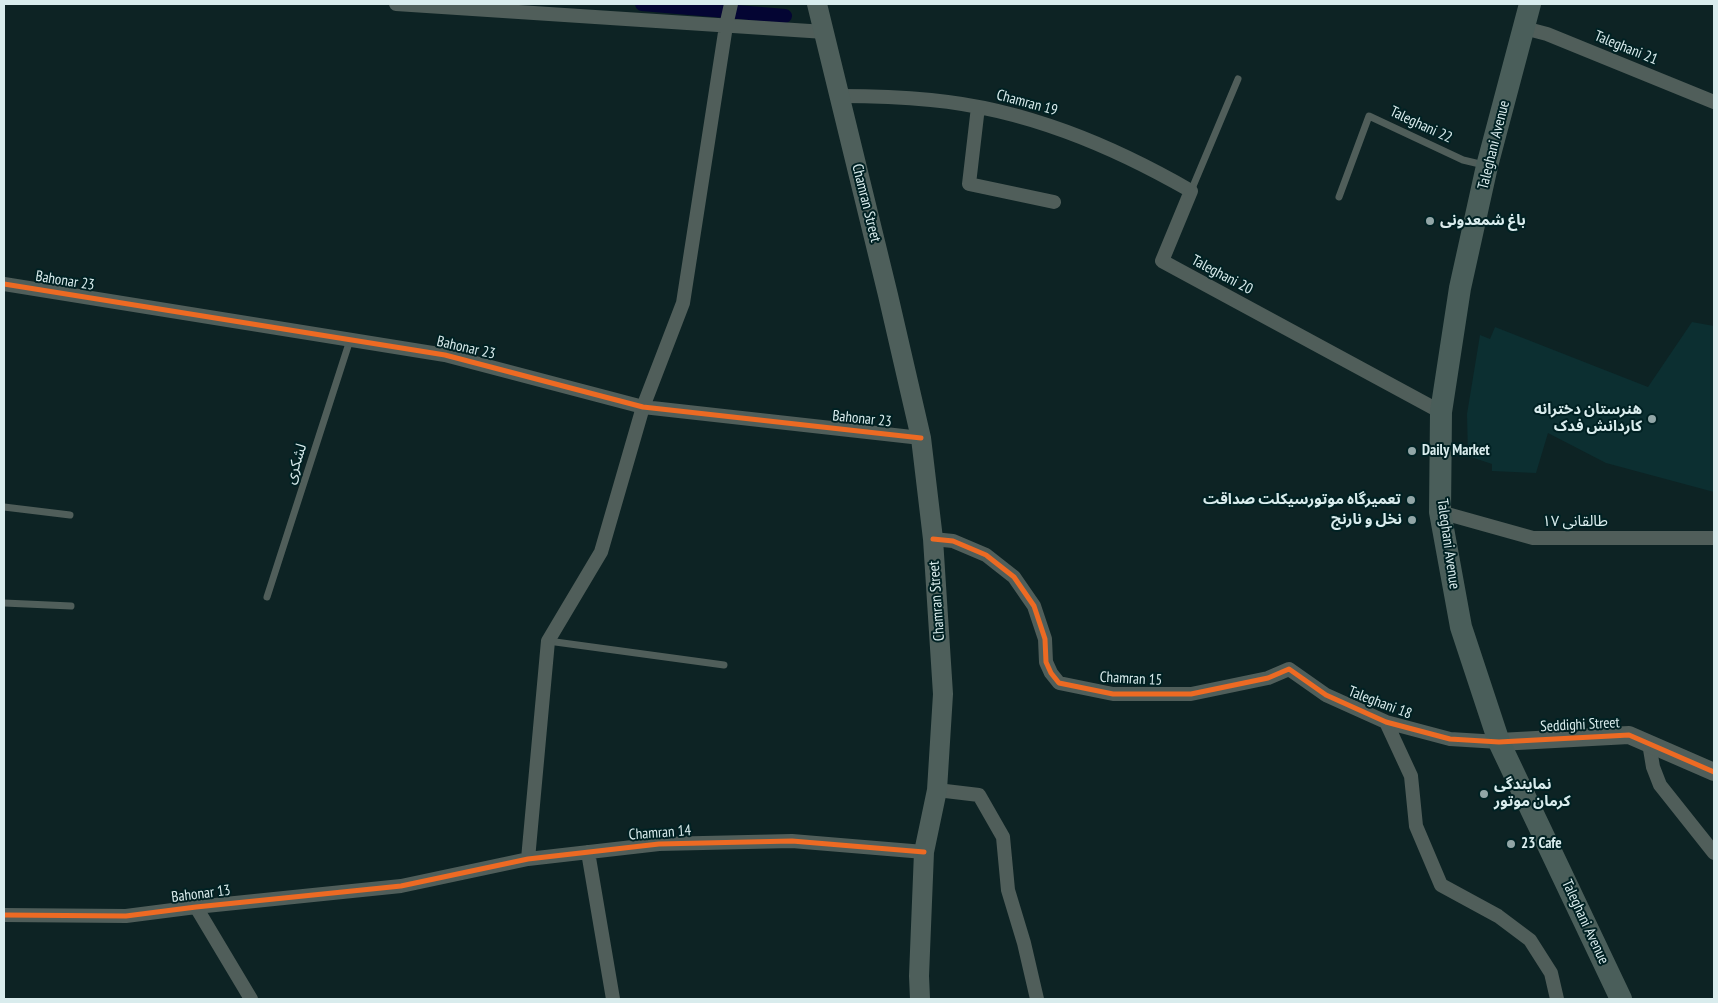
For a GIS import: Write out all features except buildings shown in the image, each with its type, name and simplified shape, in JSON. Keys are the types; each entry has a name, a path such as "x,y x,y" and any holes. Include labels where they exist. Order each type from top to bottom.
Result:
{"main road":[{"name":"Chamran Street","path":"817,4 888,295 920,438 933,539 943,694 936,790 924,852 919,976 920,999"},
{"name":"Taleghani Avenue","path":"1530,4 1487,166 1460,288 1441,412 1440,512 1461,628 1499,742 1622,999"}],"street":[{"path":"396,4 825,32"},
{"path":"528,859 548,641 601,552 643,406 684,303 726,26 731,4"},
{"name":"Taleghani 21","path":"1524,28 1547,34 1714,102"},
{"name":"Chamran 19","path":"840,96 886,96 933,100 978,107 1023,118 1067,131 1118,152 1192,191"},
{"path":"978,107 969,184 1054,202"},
{"name":"Taleghani 20","path":"1192,191 1162,261 1441,412"},
{"name":"Bahonar 23","path":"4,284 445,355 643,406 920,438"},
{"name":"طالقانی ۱۷","path":"1440,512 1533,538 1714,538"},
{"name":"Chamran 15","path":"933,539 954,541 986,555 1014,577 1034,606 1045,640 1046,662 1050,673 1059,683 1113,694 1191,694 1268,678 1289,669"},
{"name":"Taleghani 18","path":"1289,669 1326,695 1386,722 1450,739 1499,742"},
{"path":"1386,722 1411,776 1416,826 1441,885 1498,916 1530,940 1551,973 1557,999"},
{"name":"Seddighi Street","path":"1499,742 1629,734 1714,772"},
{"path":"1649,743 1653,767 1660,786 1714,853"},
{"path":"936,790 979,795 1003,837 1008,890 1024,943 1037,999"},
{"name":"Chamran 14","path":"401,886 528,859 659,844 792,841 924,852"},
{"path":"588,852 612,999"},
{"name":"Bahonar 13","path":"4,915 126,916 196,906 401,886"},
{"path":"196,906 250,999"}],"lane":[{"name":"Taleghani 20","path":"1192,191 1238,79"},
{"name":"Taleghani 22","path":"1339,197 1369,116 1464,160 1487,166"},
{"name":"لشکری","path":"267,597 350,340"},
{"path":"4,507 70,515"},
{"path":"4,603 71,606"},
{"path":"548,641 724,665"}],"shaded area":[{"path":"1692,322 1714,326 1714,492 1606,463 1548,433 1536,473 1492,471 1492,464 1468,456 1467,414 1480,335 1490,339 1495,327 1648,387"}],"waterway":[{"path":"642,4 785,16"}],"cycle path":[{"path":"4,284 445,355 643,407 921,438"},
{"path":"933,539 953,541 986,555 1014,577 1034,606 1045,639 1046,662 1051,673 1059,683 1113,694 1191,694 1268,678 1289,669 1326,695 1386,722 1450,739 1499,742 1629,735 1714,772"},
{"path":"4,915 126,916 401,886 528,859 659,844 792,841 924,852"}],"place":[{"name":"باغ شمعدونی","path":"1430,221"},
{"name":"هنرستان دخترانه کاردانش فدک","path":"1652,419"},
{"name":"Daily Market","path":"1412,451"},
{"name":"تعمیرگاه موتورسیکلت صداقت","path":"1411,500"},
{"name":"نخل و نارنج","path":"1412,520"},
{"name":"نمایندگی کرمان موتور","path":"1484,794"},
{"name":"23 Cafe","path":"1511,844"}]}
